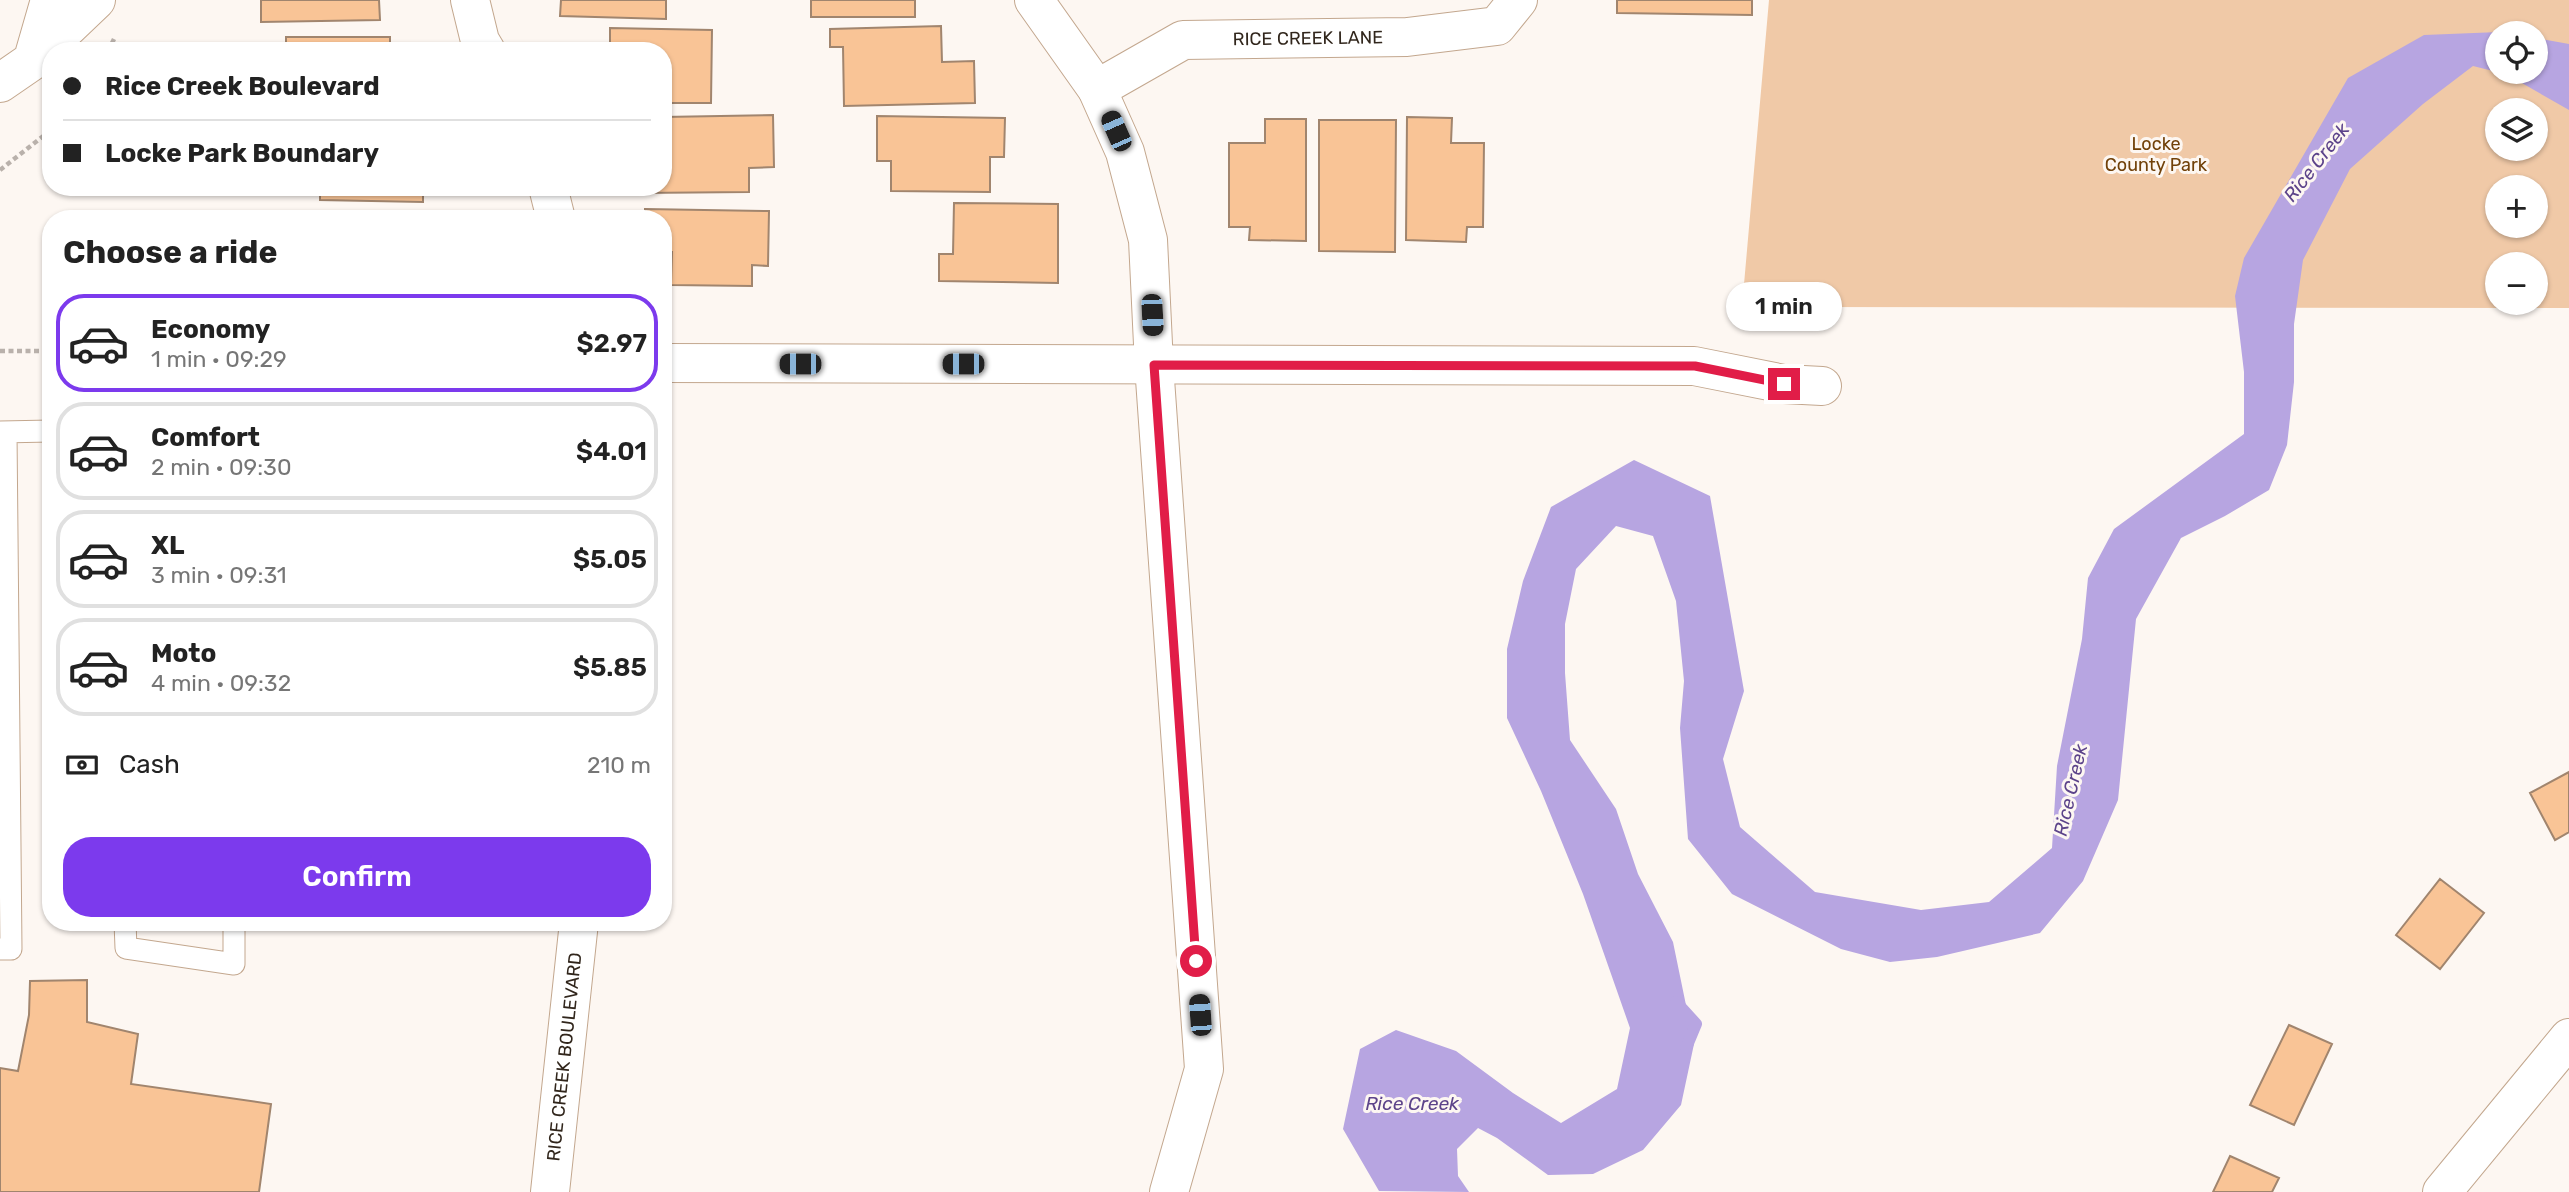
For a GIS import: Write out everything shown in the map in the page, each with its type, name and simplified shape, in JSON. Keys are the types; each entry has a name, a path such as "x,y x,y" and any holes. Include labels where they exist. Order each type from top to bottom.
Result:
{"street":[{"path":"32,61 50,0"},
{"path":"52,42 96,0"},
{"path":"470,0 480,42"},
{"path":"1034,0 1097,89 1125,152 1149,240 1154,365 1204,1069 1169,1192"},
{"name":"RICE CREEK LANE","path":"1097,89 1183,40 1407,37 1458,32 1497,26 1518,0"},
{"path":"0,83 42,51"},
{"path":"672,363 1695,366 1784,384 1822,386"},
{"name":"RICE CREEK BOULEVARD","path":"550,1192 578,931"},
{"path":"2442,1192 2569,1038"}],"lane":[{"path":"6,949 3,432 42,431"},
{"path":"125,931 126,948 234,964 234,931"}],"path":[{"path":"0,170 42,137"},
{"path":"0,351 42,351"}],"green space":[{"name":"Locke County Park","path":"1769,0 2569,0 2569,308 2548,308 2548,252 2485,252 2485,308 1742,307"}],"water":[{"name":"Rice Creek","path":"2485,33 2485,69 2473,66 2423,104 2350,169 2303,260 2294,324 2294,382 2287,445 2269,490 2181,538 2136,619 2118,800 2083,881 2040,933 1937,957 1890,962 1841,949 1732,894 1688,839 1680,728 1684,681 1676,601 1653,536 1616,526 1576,569 1565,624 1565,673 1570,740 1616,809 1638,874 1673,942 1694,1044 1681,1105 1643,1150 1593,1174 1548,1175 1497,1138 1478,1128 1457,1149 1458,1176 1469,1192 1379,1191 1343,1129 1360,1049 1396,1030 1456,1051 1513,1093 1561,1123 1617,1089 1630,1028 1583,894 1541,791 1507,718 1507,649 1523,581 1551,507 1634,460 1710,496 1744,691 1723,759 1740,827 1815,892 1921,910 1989,902 2052,848 2057,766 2082,639 2088,578 2114,529 2244,434 2244,372 2235,296 2244,258 2348,78 2424,35"},
{"path":"2548,40 2569,44 2569,110 2524,84 2548,84"}],"building":[{"path":"261,0 379,0 380,20 261,22"},
{"path":"561,0 666,0 666,19 560,16"},
{"path":"811,0 915,0 915,17 811,17"},
{"path":"1617,0 1752,0 1752,15 1617,13"},
{"path":"941,26 942,62 974,61 975,103 844,106 843,47 830,47 830,29"},
{"path":"610,28 712,30 711,103 672,103 672,42 610,42"},
{"path":"286,37 390,37 390,42 286,42"},
{"path":"773,115 774,167 749,168 749,192 672,193 672,117"},
{"path":"877,116 1005,118 1004,157 990,157 990,192 891,191 891,161 877,161"},
{"path":"1407,117 1452,118 1451,143 1484,143 1483,227 1467,227 1466,242 1406,240"},
{"path":"1265,119 1306,119 1306,241 1249,240 1250,227 1229,227 1229,143 1265,143"},
{"path":"1319,120 1396,120 1395,252 1319,251"},
{"path":"320,196 423,196 423,202 320,200"},
{"path":"954,203 1058,204 1058,283 939,281 939,254 953,254"},
{"path":"645,209 769,211 768,266 752,265 752,286 672,285 672,210"},
{"path":"2569,772 2569,832 2555,840 2530,793"},
{"path":"2440,879 2484,913 2440,969 2396,935"},
{"path":"87,980 87,1022 138,1034 131,1084 271,1104 259,1192 0,1192 0,1068 18,1071 29,1015 30,981"},
{"path":"2289,1025 2332,1044 2294,1125 2250,1105"},
{"path":"2230,1156 2279,1178 2272,1192 2213,1192"}],"waterway":[{"name":"Rice Creek","path":"1676,1002 1696,1024 1686,1048"}],"route":[{"path":"1196,961 1154,365 1695,366 1784,384"}]}
